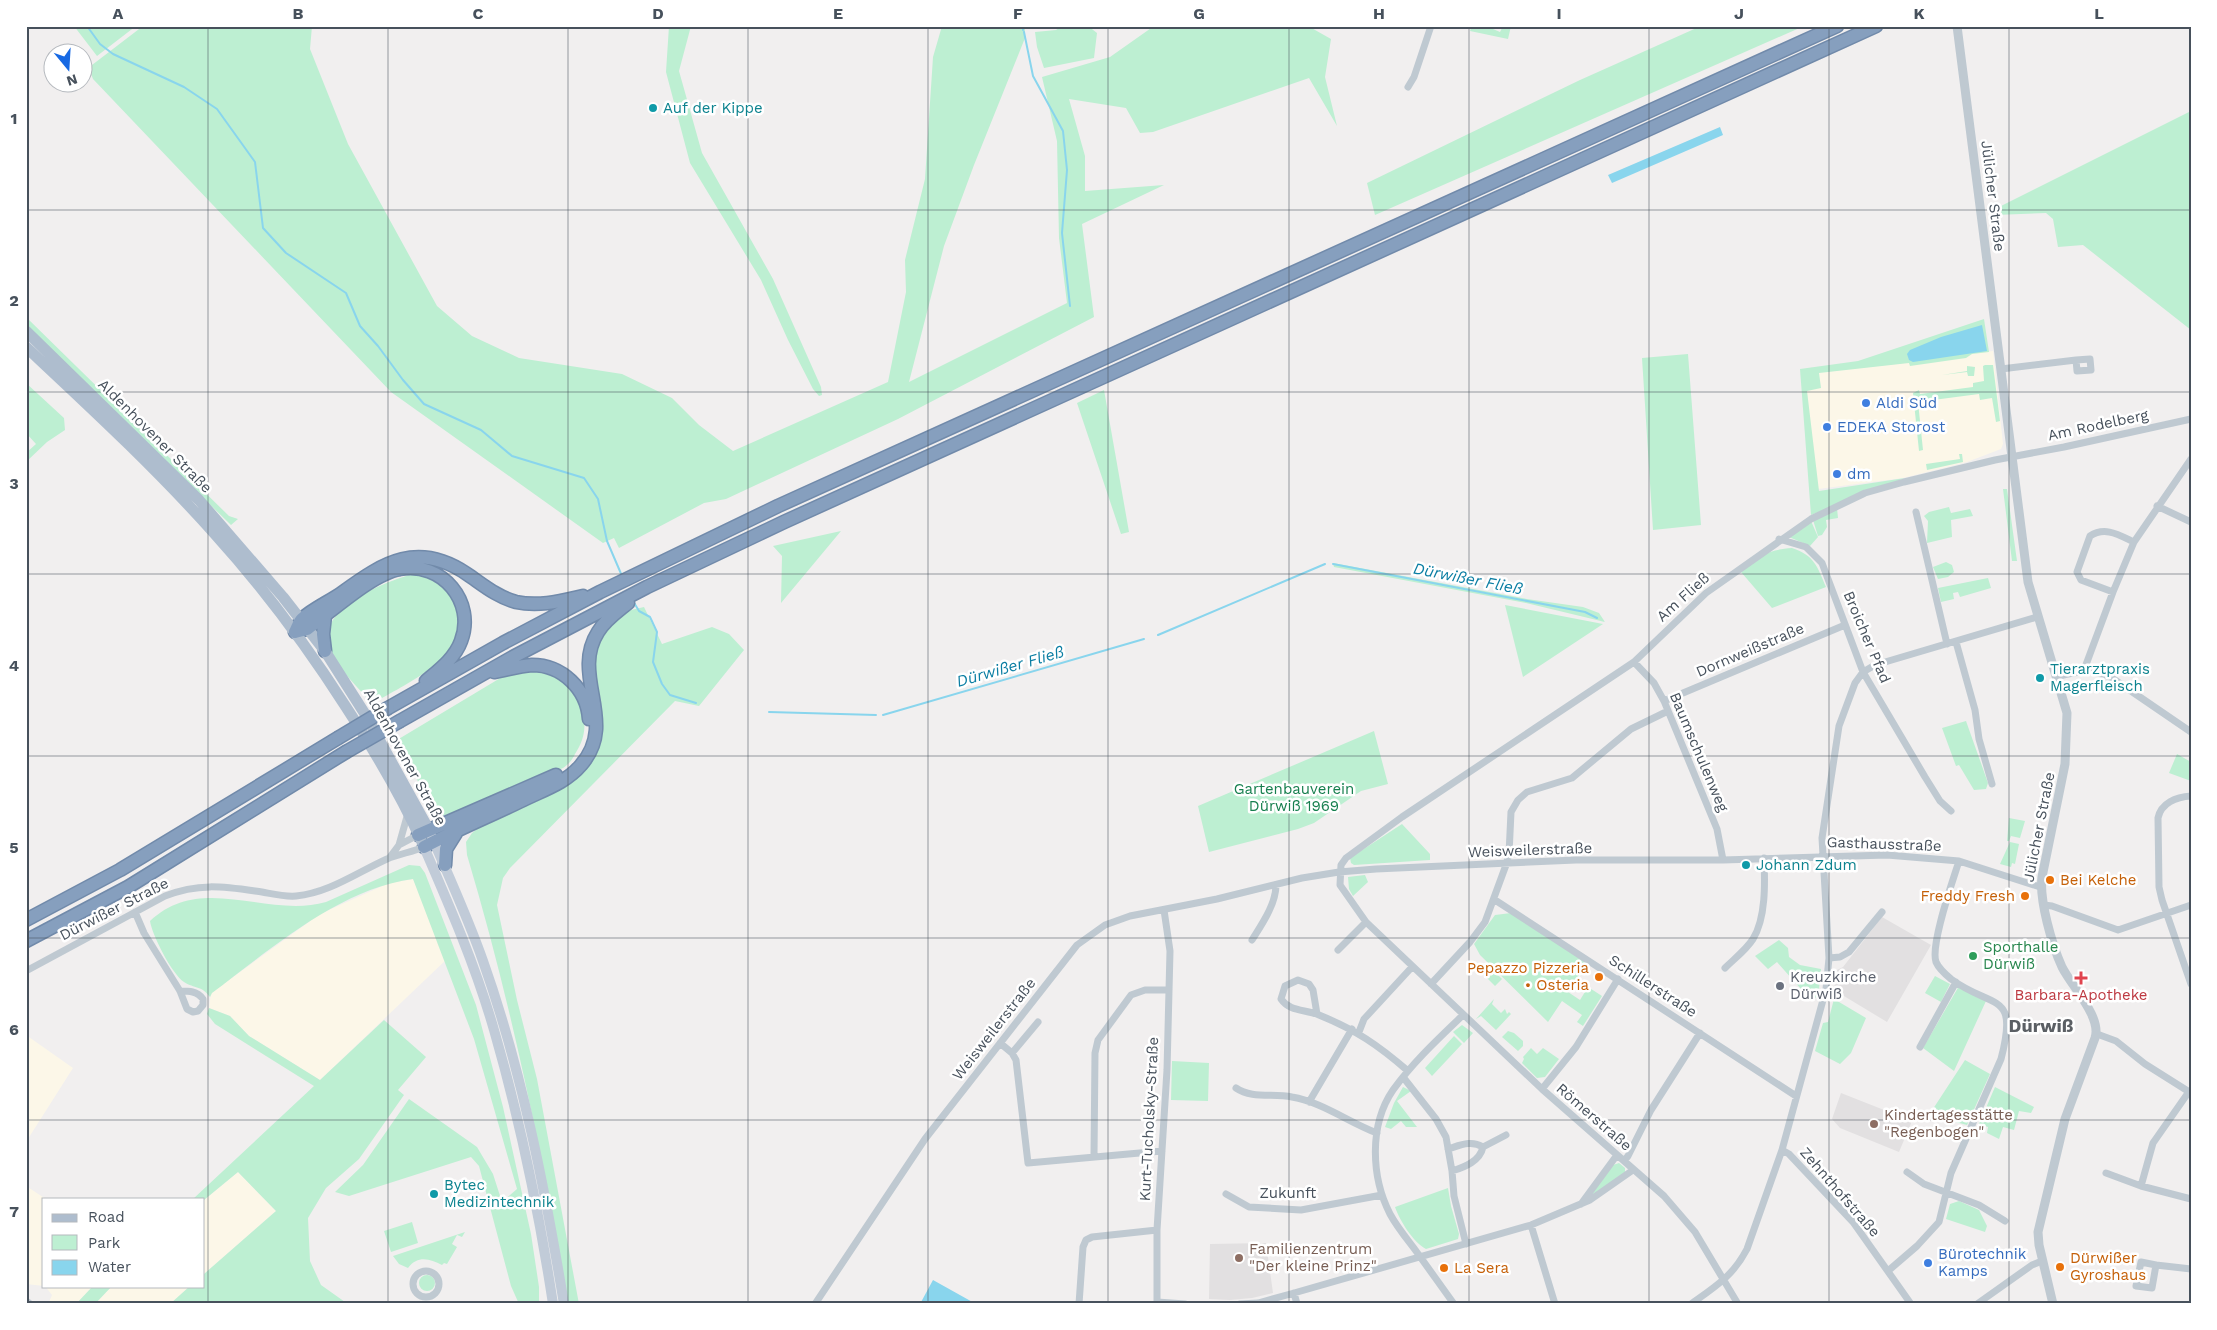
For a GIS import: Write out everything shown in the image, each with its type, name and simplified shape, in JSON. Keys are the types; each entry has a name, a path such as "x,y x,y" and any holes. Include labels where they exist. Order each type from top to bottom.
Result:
{"highway":[{"path":"26,920 120,870 388,708 503,643 606,589 778,506 1100,362 1836,26"},
{"path":"26,941 128,887 346,752 400,721 479,676 621,604 647,587 1072,391 1876,26"},
{"path":"295,632 381,566 410,558 427,558 454,566 496,593 523,603 546,604 606,589"},
{"path":"304,624 325,616 374,580 393,570 406,568 424,569 435,573 448,583 457,594 463,607 465,622 462,638 455,653 447,662 409,697"},
{"path":"426,838 457,832 560,783 570,776 584,761 593,745 597,728 588,668 590,650 602,626 621,604"},
{"path":"324,652 325,616"},
{"path":"426,838 460,818 556,775 574,763 587,740 589,722 586,704 577,686 558,672 534,665 479,676"},
{"path":"445,865 447,844 457,832"}],"main road":[{"name":"Aldenhovener Straße","path":"26,331 199,500 304,624 365,714 426,838 494,1029 529,1172 552,1304"},
{"name":"Aldenhovener Straße","path":"26,347 129,444 215,534 295,632 362,732 408,812 445,865 465,910 484,962 506,1036 539,1170 564,1304"}],"street":[{"path":"1408,87 1414,77 1431,26"},
{"name":"Jülicher Straße","path":"1957,26 2001,369 2010,457 2028,582 2067,713 2066,756 2040,887 2061,964 2092,1013 2097,1026 2097,1034"},
{"path":"2001,369 2076,360"},
{"name":"Am Rodelberg","path":"2010,457 2191,419"},
{"name":"Am Fließ","path":"1339,872 1340,865 1346,858 1402,817 1634,662 1706,593 1811,518 1869,491 2010,457"},
{"path":"2084,670 2134,542 2191,459"},
{"path":"2157,506 2191,522"},
{"path":"1916,512 1947,644"},
{"path":"2113,592 2081,580 2078,575 2090,536 2101,530 2134,542"},
{"name":"Broicher Pfad","path":"1780,539 1806,547 1822,562 1864,672 1940,801 1952,811"},
{"path":"1691,1304 1724,1281 1739,1263 1747,1249 1782,1150 1826,989 1829,958 1822,838 1839,726 1855,683 1864,672 1875,665 2037,617"},
{"name":"Dornweißstraße","path":"1664,701 1845,625"},
{"path":"1956,642 1975,710 1978,739 1992,784"},
{"name":"Baumschulenweg","path":"1634,662 1654,683 1664,701 1717,829 1723,860"},
{"path":"2056,677 2084,670 2101,673 2112,678 2191,732"},
{"path":"1431,984 1470,942 1485,922 1495,900 1509,854 1512,812 1518,800 1527,792 1572,778 1631,728 1668,711"},
{"path":"2191,796 2170,802 2160,810 2158,818 2159,887 2191,984"},
{"path":"390,858 399,845 408,812"},
{"path":"399,845 426,838"},
{"name":"Dürwißer Straße","path":"26,972 171,894 204,886 221,886 286,896 315,892 390,858 426,838"},
{"name":"Gasthausstraße","path":"1723,860 1887,855 1958,861 1992,870 2040,887"},
{"path":"1725,968 1752,941 1756,932 1765,894 1764,858"},
{"name":"Weisweilerstraße","path":"815,1304 921,1145 1077,944 1105,925 1130,916 1339,872 1576,860 1723,860"},
{"path":"1888,1270 1917,1246 1939,1222 1951,1173 2000,1059 2005,1043 2007,1021 2004,1010 1998,1003 1956,982 1939,968 1935,961 1935,951 1958,861"},
{"name":"Römerstraße","path":"1339,872 1340,885 1366,922 1542,1089 1664,1196 1679,1212 1695,1232 1738,1304"},
{"path":"1252,940 1262,925 1276,894 1276,885"},
{"name":"Schillerstraße","path":"1495,900 1796,1096"},
{"path":"2044,905 2052,906 2118,930 2191,905"},
{"name":"Kurt-Tucholsky-Straße","path":"1164,910 1170,951 1167,1070 1157,1230 1157,1303 1186,1304"},
{"path":"135,912 144,934 180,992"},
{"path":"1829,958 1840,957 1849,952 1882,912"},
{"path":"1338,950 1366,922"},
{"path":"1310,1102 1364,1019 1412,967"},
{"path":"1542,1089 1576,1047 1618,979"},
{"path":"1316,1014 1313,990 1309,984 1298,980 1285,986 1281,999 1286,1006 1316,1014 1355,1031 1383,1049 1406,1074 1436,1119 1446,1137 1454,1196 1466,1244"},
{"path":"1920,1047 1956,982"},
{"path":"1094,1156 1095,1053 1098,1040 1131,995 1145,990 1169,990"},
{"path":"1454,1304 1392,1217 1382,1195 1375,1160 1376,1133 1392,1091 1463,1015"},
{"path":"1012,1053 1038,1022"},
{"path":"1624,1161 1651,1110 1700,1032"},
{"path":"2053,1304 2038,1236 2040,1218 2065,1119 2097,1034 2116,1041 2144,1064 2189,1093 2153,1143 2142,1186"},
{"path":"1000,1043 1012,1053 1016,1060 1028,1163 1162,1151"},
{"path":"1236,1088 1245,1094 1273,1094 1310,1102 1376,1133"},
{"path":"1452,1171 1463,1167 1477,1158 1483,1147 1506,1134"},
{"path":"1448,1149 1469,1143 1475,1143 1483,1147"},
{"name":"Zehnthofstraße","path":"1782,1150 1789,1154 1853,1222 1911,1304"},
{"path":"1580,1204 1617,1155"},
{"path":"1240,1304 1258,1302 1294,1293 1531,1225 1590,1200 1633,1170"},
{"path":"1907,1172 1924,1184 1979,1205 2005,1221"},
{"path":"2106,1174 2142,1186 2191,1198"},
{"name":"Zukunft","path":"1226,1194 1249,1207 1301,1210 1382,1195"},
{"path":"1531,1225 1555,1304"},
{"path":"1079,1304 1083,1247 1086,1240 1092,1237 1157,1230"},
{"path":"1977,1304 2032,1265 2042,1261"},
{"path":"2156,1265 2191,1269"},
{"path":"1294,1293 1297,1304"}],"shaded area":[{"path":"1993,351 2003,444 2001,449 1967,462 1903,478 1818,489 1802,369"},
{"path":"413,879 448,958 320,1080 249,1036 230,1016 209,1008 211,993 320,914 389,883"},
{"path":"1882,917 1931,945 1887,1022 1834,990 1837,970 1843,967"},
{"path":"26,1035 73,1068 26,1142"},
{"name":"Kindertagesstätte \"Regenbogen\"","path":"1841,1093 1912,1121 1899,1152 1840,1128 1832,1119"},
{"path":"238,1172 276,1211 205,1273 205,1199"},
{"path":"26,1186 44,1198 42,1198 42,1286 26,1284"},
{"name":"Familienzentrum \"Der kleine Prinz\"","path":"1266,1243 1273,1293 1252,1298 1209,1299 1210,1244"},
{"path":"47,1288 91,1288 76,1304 48,1304 52,1295"},
{"path":"110,1288 188,1288 170,1304 95,1304"}],"green space":[{"path":"74,26 136,26 97,56 92,49 92,42 86,42"},
{"path":"143,26 312,26 310,49 348,144 437,306 472,336 519,358 622,374 672,398 699,425 733,451 888,382 906,292 905,260 925,179 933,57 942,26 1025,26 1025,38 944,246 909,382 1067,303 1059,238 1057,141 1042,77 1110,57 1154,26 1308,26 1331,39 1325,77 1337,126 1309,78 1153,132 1140,133 1126,108 1069,99 1085,156 1085,191 1164,185 1082,224 1094,317 898,419 726,499 704,503 619,548 614,538 603,543 391,392 93,79 92,65"},
{"path":"669,26 691,26 679,71 702,153 773,279 821,387 822,395 819,396 813,389 761,280 690,163 666,72"},
{"path":"1062,26 1088,26 1097,33 1094,58 1044,68 1037,47 1035,32 1056,30"},
{"path":"1472,26 1486,26 1500,32 1503,26 1511,26 1508,39 1470,31"},
{"path":"1701,26 1804,26 1375,215 1367,183 1580,80"},
{"path":"2191,111 2191,330 2083,245 2058,247 2053,219 2046,213 1995,215 1993,210"},
{"path":"26,317 229,516 238,519 231,525 26,326"},
{"path":"1984,319 1989,352 1972,354 1966,358 1910,366 1909,363 1819,373 1821,388 1807,391 1819,491 1905,478 1811,515 1800,369 1858,361"},
{"path":"1688,354 1701,525 1653,530 1642,358"},
{"path":"1993,365 2000,421 1996,422 1992,398 1980,400 1979,394 1918,402 1923,450 1919,451 1913,393 1919,390 1920,394 1973,387 1973,383 1984,381 1983,366"},
{"path":"1967,366 1975,367 1974,376 1968,376 1967,372 1942,375 1967,371"},
{"path":"26,383 64,418 65,430 47,442 26,462 26,453 36,444 26,433"},
{"path":"1104,390 1129,532 1121,534 1077,403"},
{"path":"1959,454 1962,454 1963,462 1927,470 1926,464 1960,459"},
{"path":"2003,489 2007,489 2017,561 2012,561"},
{"path":"1949,507 1951,513 1970,509 1973,516 1951,520 1952,537 1927,543 1928,521 1924,516 1929,512"},
{"path":"1837,508 1838,518 1826,520 1827,527 1822,535 1818,536 1813,520"},
{"path":"1811,521 1818,537 1810,546 1789,537"},
{"path":"841,531 781,603 782,556 773,546"},
{"path":"1792,548 1810,558 1820,573 1826,587 1772,608 1741,572 1769,552"},
{"path":"1946,562 1952,565 1954,572 1948,577 1938,579 1933,567"},
{"path":"1333,563 1527,599 1583,607 1599,613 1605,622 1526,603 1334,567"},
{"path":"412,574 434,580 448,592 456,606 460,623 457,638 448,653 434,666 372,704 333,656 328,634 332,621 354,599 385,584"},
{"path":"1988,578 1991,588 1960,597 1958,592 1953,593 1954,599 1941,602 1938,588"},
{"path":"1505,605 1603,624 1523,677"},
{"path":"644,607 662,644 712,627 729,634 744,650 699,706 675,701 510,868 503,878 497,905 517,1000 537,1079 579,1304 568,1304 524,1078 498,966 467,855 466,842 472,833 485,823 541,796 599,742 603,724 594,671 597,641 619,618 631,610"},
{"path":"530,669 552,674 565,682 578,700 583,715 584,734 573,758 563,768 525,781 469,807 436,817 397,740 502,677"},
{"path":"1966,721 1988,783 1986,789 1974,790 1959,765 1956,766 1942,728"},
{"name":"Gartenbauverein Dürwiß 1969","path":"1374,731 1388,784 1361,791 1314,823 1298,829 1209,852 1198,806"},
{"path":"2177,754 2191,762 2191,781 2169,773"},
{"path":"2009,818 2025,821 2020,838 2011,836 2009,841 2007,841"},
{"path":"1402,824 1430,854 1430,860 1354,865 1351,863 1350,858"},
{"path":"2010,842 2019,844 2015,864 2012,863 2011,867 2000,864"},
{"path":"409,865 420,866 425,873 476,1005 503,1107 531,1234 539,1287 539,1304 519,1304 511,1286 479,1166 471,1157 349,1196 335,1192 363,1165 409,1099 477,1147 493,1174 502,1202 517,1189 474,1039 413,879 386,885 332,908 282,940 212,993 210,997 201,989 191,986 179,978 158,944 150,921 170,907 191,900 213,898 304,906 326,902"},
{"path":"1365,875 1368,882 1353,896 1349,889 1348,877"},
{"path":"1511,913 1587,963 1568,992 1580,1000 1588,987 1602,996 1583,1026 1577,1022 1582,1015 1562,1001 1548,1022 1480,955 1474,944 1495,915"},
{"path":"1779,940 1788,948 1789,957 1800,965 1821,969 1818,999 1801,989 1777,962 1768,969 1755,956"},
{"path":"1486,963 1502,979 1495,986 1479,970"},
{"path":"1935,976 1950,984 1941,1002 1925,993"},
{"path":"1959,986 1986,1001 1954,1071 1923,1048"},
{"path":"1494,999 1492,1004 1501,1013 1505,1009 1507,1014 1509,1012 1511,1014 1496,1030 1481,1016 1476,1019"},
{"path":"1834,999 1866,1018 1851,1053 1840,1064 1815,1051 1823,1023 1828,1022"},
{"path":"209,1008 230,1016 249,1036 320,1080 384,1020 426,1057 398,1090 404,1095 359,1159 326,1188 308,1218 310,1261 321,1285 345,1302 343,1304 170,1304 188,1288 205,1288 205,1273 276,1211 238,1172 205,1199 194,1198 314,1086 215,1024 207,1014"},
{"path":"1462,1025 1473,1033 1464,1043 1453,1032"},
{"path":"1508,1031 1514,1033 1523,1041 1523,1046 1518,1051 1502,1037"},
{"path":"1454,1036 1462,1044 1432,1076 1425,1068"},
{"path":"1531,1048 1537,1054 1543,1048 1559,1059 1545,1077 1537,1078 1522,1063 1523,1057"},
{"path":"1965,1060 1990,1074 1967,1125 1929,1115"},
{"path":"1172,1061 1209,1063 1208,1101 1171,1100"},
{"path":"1403,1087 1411,1091 1397,1101 1417,1127 1406,1127 1401,1121 1391,1129 1385,1127 1394,1103"},
{"path":"1995,1087 2034,1107 2031,1113 2019,1111 2014,1130 2003,1127 1999,1139 1987,1133 1988,1127 1979,1124"},
{"path":"1619,1163 1625,1168 1625,1172 1593,1197 1589,1193 1613,1165"},
{"path":"1448,1188 1459,1234 1458,1239 1426,1249 1408,1231 1395,1207"},
{"path":"1959,1201 1979,1210 1987,1226 1985,1232 1946,1219 1950,1204"},
{"path":"412,1222 418,1243 391,1252 384,1231"},
{"path":"465,1232 462,1237 457,1235 452,1244 457,1247 447,1264 444,1263 442,1265 424,1259 416,1261 408,1268 399,1264 393,1256"},
{"path":"427,1275 433,1277 435,1283 433,1289 427,1291 421,1289 419,1283 421,1277"},
{"path":"91,1288 110,1288 95,1304 76,1304"}],"water":[{"path":"1720,127 1723,135 1612,183 1608,175"},
{"path":"1982,325 1987,351 1913,362 1909,360 1907,354 1910,350 1941,337"},
{"path":"933,1280 976,1304 920,1304"}],"waterway":[{"name":"Dürwißer Fließ","path":"87,26 100,44 113,54 184,87 217,109 255,162 263,228 286,253 346,293 360,326 424,404 481,430 512,456 584,478 598,499 607,541 622,576"},
{"path":"1024,32 1033,76 1063,131 1067,170 1062,233 1070,306"},
{"name":"Dürwißer Fließ","path":"1158,635 1325,564"},
{"name":"Dürwißer Fließ","path":"1333,564 1585,612 1597,618"},
{"name":"Dürwißer Fließ","path":"633,601 639,611 650,617 657,632 653,662 662,684 670,695 696,703"},
{"name":"Dürwißer Fließ","path":"883,715 1144,639"},
{"name":"Dürwißer Fließ","path":"769,712 876,715"}],"place":[{"name":"Auf der Kippe","path":"653,108"},
{"name":"Aldi Süd","path":"1866,403"},
{"name":"EDEKA Storost","path":"1827,427"},
{"name":"dm","path":"1837,474"},
{"name":"Tierarztpraxis Magerfleisch","path":"2040,678"},
{"name":"Johann Zdum","path":"1746,865"},
{"name":"Bei Kelche","path":"2050,880"},
{"name":"Freddy Fresh","path":"2025,896"},
{"name":"Sporthalle Dürwiß","path":"1973,956"},
{"name":"Pepazzo Pizzeria • Osteria","path":"1599,977"},
{"name":"Barbara-Apotheke","path":"2081,978"},
{"name":"Kreuzkirche Dürwiß","path":"1780,986"},
{"name":"Kindertagesstätte \"Regenbogen\"","path":"1874,1124"},
{"name":"Bytec Medizintechnik","path":"434,1194"},
{"name":"Familienzentrum \"Der kleine Prinz\"","path":"1239,1258"},
{"name":"Bürotechnik Kamps","path":"1928,1263"},
{"name":"Dürwißer Gyroshaus","path":"2060,1267"},
{"name":"La Sera","path":"1444,1268"}],"district":[{"name":"Dürwiß","path":"2041,1026"}]}
